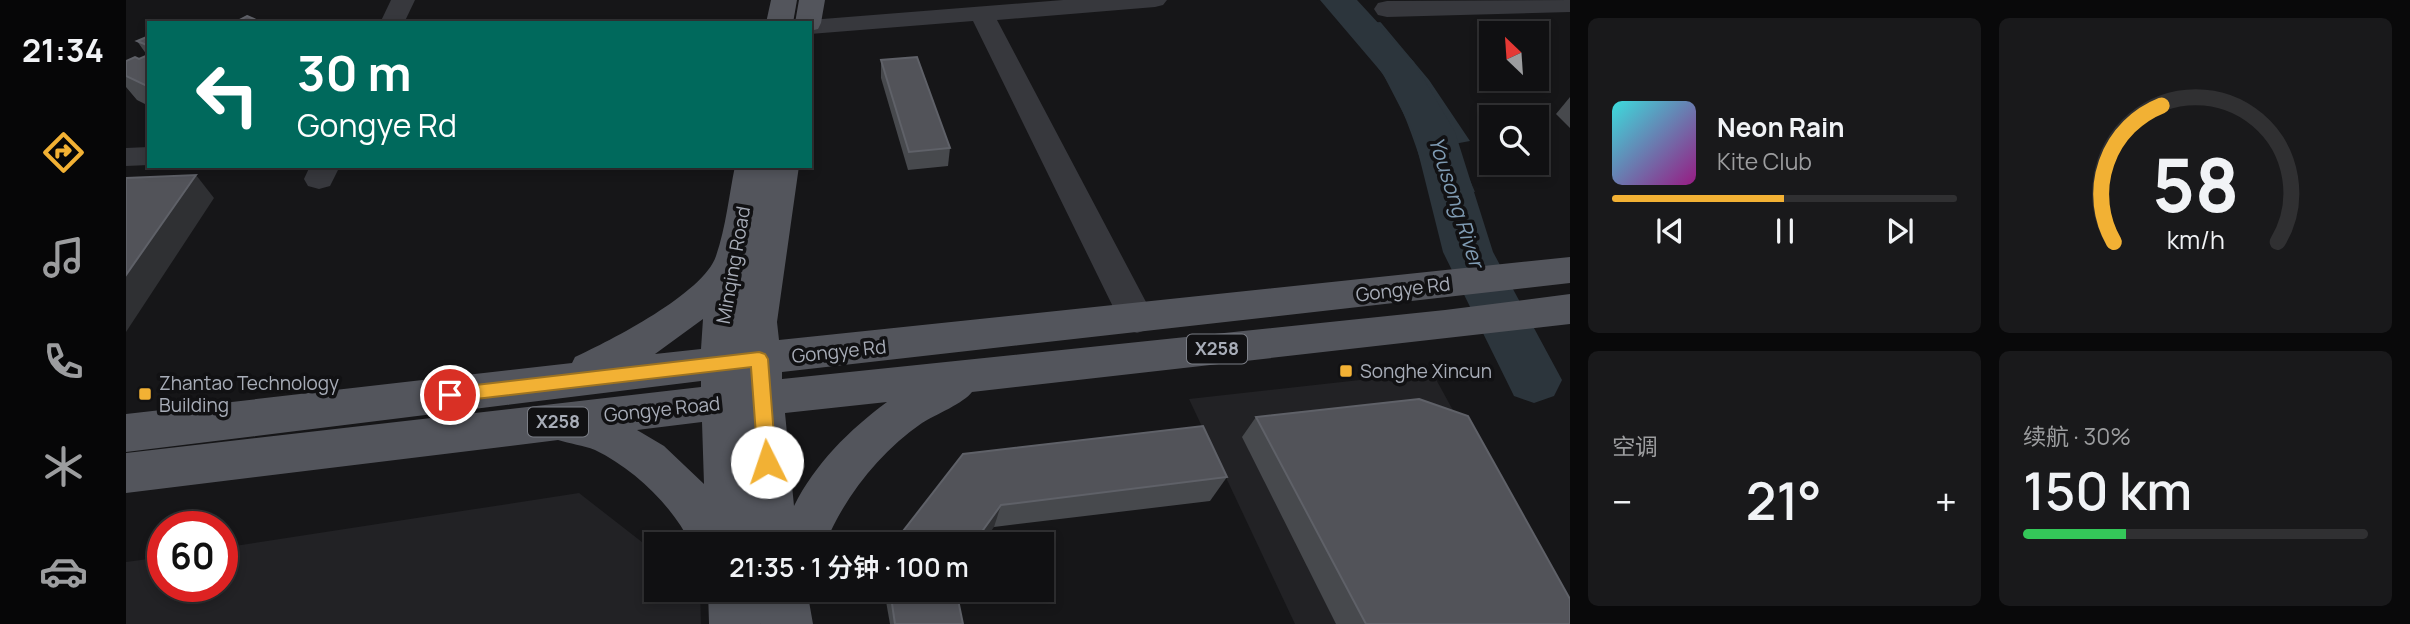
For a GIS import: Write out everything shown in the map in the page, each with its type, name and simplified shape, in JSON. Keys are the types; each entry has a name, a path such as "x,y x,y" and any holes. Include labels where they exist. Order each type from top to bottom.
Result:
{"main road":[{"path":"779,21 784,0"},
{"path":"809,21 811,0"},
{"name":"Minqing Road","path":"741,381 721,327 751,168"},
{"name":"Minqing Road","path":"741,381 759,303 783,168"},
{"path":"708,532 690,500 660,471 556,402 628,350 682,318 732,264"},
{"name":"Gongye Rd","path":"741,381 1137,319 1561,271"},
{"name":"Gongye Rd","path":"990,373 1445,326 1570,309"},
{"path":"807,532 825,496 855,455 878,432 936,392 990,373"},
{"name":"Gongye Road","path":"126,473 556,402 741,381 990,373"},
{"path":"731,532 741,381"},
{"path":"741,381 773,532"},
{"name":"X258","path":"126,433 556,402"}],"street":[{"path":"393,21 403,0"},
{"path":"812,25 1155,0"},
{"path":"1387,9 1570,4"},
{"path":"981,13 1137,319"},
{"path":"126,157 147,156"}],"shaded area":[{"path":"1321,0 1362,0 1429,80 1470,141 1454,144 1475,192 1427,180 1407,122 1385,77"},
{"path":"1432,372 1570,624 1295,624 1189,399"},
{"path":"579,493 644,544 644,602 700,602 701,624 126,624 126,562 147,559 147,602 238,602 238,546"}],"pier":[{"path":"1317,0 1367,0 1386,22 1337,23"}],"building":[{"path":"247,16 259,21 238,21"},
{"path":"147,37 147,45 137,41"},
{"path":"147,56 147,86 126,76 126,61 135,57 139,59"},
{"path":"917,57 950,148 909,152 881,60"},
{"path":"196,175 126,275 126,178"},
{"path":"1419,399 1468,416 1570,599 1570,624 1366,624 1256,417"},
{"path":"1203,426 1227,477 1001,505 982,532 902,532 963,454"},
{"path":"892,602 958,602 963,624 895,624"}],"waterway":[{"name":"Yousong River","path":"1338,0 1400,70 1434,132 1468,252 1534,380"}],"place":[{"name":"Songhe Xincun","path":"1346,371"},
{"name":"Zhantao Technology Building","path":"145,394"}],"route":[{"path":"450,395 759,359 767,462"}]}
